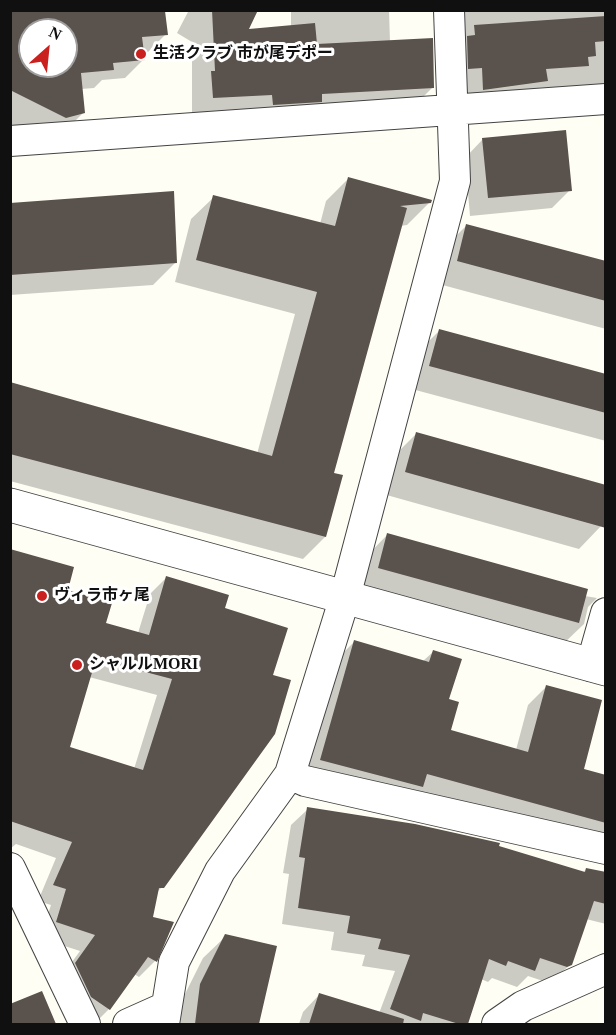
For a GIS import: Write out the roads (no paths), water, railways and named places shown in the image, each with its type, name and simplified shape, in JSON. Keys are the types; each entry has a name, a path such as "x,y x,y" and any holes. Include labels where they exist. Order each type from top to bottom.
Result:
{"street":[{"path":"128,1024 165,1016 174,962 220,871 290,774 345,597 455,181 449,10"},
{"path":"10,141 606,99"},
{"path":"10,505 598,668 606,613"},
{"path":"290,774 305,781 606,849"},
{"path":"10,868 86,1024"},
{"path":"497,1024 523,1006 606,969"}],"place":[{"name":"生活クラブ 市が尾デポー","path":"141,54"},
{"name":"ヴィラ市ヶ尾","path":"42,596"},
{"name":"シャルルMORI","path":"77,665"}]}
